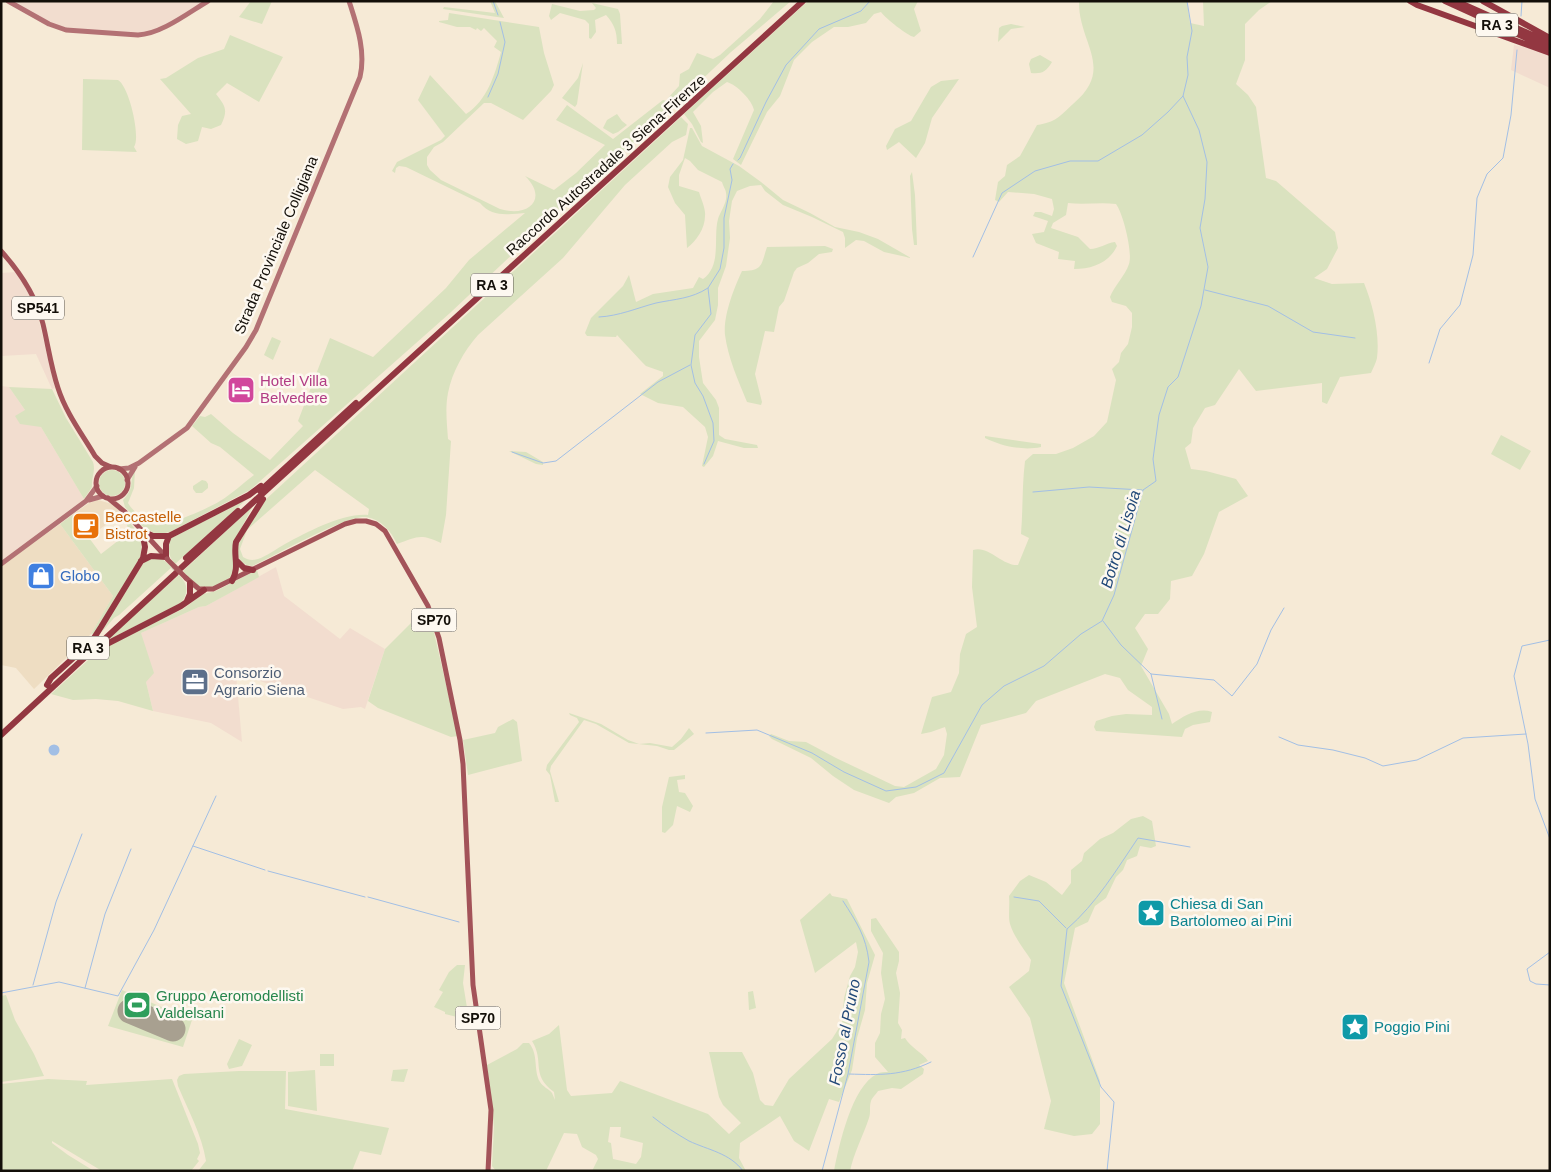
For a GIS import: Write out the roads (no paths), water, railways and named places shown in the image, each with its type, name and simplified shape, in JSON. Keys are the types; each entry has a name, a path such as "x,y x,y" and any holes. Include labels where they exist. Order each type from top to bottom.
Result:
{"highway":[{"name":"Raccordo Autostradale 3 Siena-Firenze","path":"307,451 797,1"},
{"name":"Raccordo Autostradale 3 Siena-Firenze","path":"1,735 4,728 47,685 803,1"},
{"path":"1410,1 1550,53"},
{"name":"RA 3","path":"1445,1 1550,49"},
{"name":"RA 3","path":"1456,1 1550,44"},
{"path":"1483,1 1550,38"},
{"path":"142,531 153,536 169,536 252,493 290,460 307,451"},
{"path":"232,581 237,570 236,542 259,504 300,464 307,451"},
{"path":"47,685 51,678 94,638 141,561 145,549 142,531"},
{"path":"141,561 151,556 167,558 166,541 169,536"},
{"path":"236,560 244,568 253,570"},
{"name":"Raccordo Autostradale 3 Siena-Firenze","path":"4,728 43,695 177,569"},
{"path":"184,604 190,596 188,581"},
{"path":"43,695 100,648 184,604 204,590"}],"main road":[{"path":"8,1 45,22 63,29 79,32 135,35 146,35 156,31 208,1"},
{"name":"Strada Provinciale Colligiana","path":"119,469 129,468 139,463 190,425 246,347 260,322 360,77 362,47 349,1"},
{"name":"SP541","path":"1,251 19,272 34,300 42,321 60,396 95,456 99,466 99,474"},
{"name":"SP541","path":"95,456 111,468"},
{"name":"Strada Provinciale Colligiana","path":"127,480 139,463"},
{"path":"1,564 86,501 97,486 99,474 105,469 119,469 124,473 127,480 126,490 121,496 86,501"},
{"path":"97,486 99,492 125,512 188,581 204,590"},
{"path":"121,496 125,512"},
{"name":"SP70","path":"204,590 215,589 345,524 366,521 380,527 390,537 424,596 439,638 460,740 463,764 473,985 491,1110 488,1171"}],"water":[{"path":"54,744 60,750 54,756 48,750"}],"waterway":[{"path":"493,1 498,15"},
{"path":"738,160 786,65 819,29 861,11 870,1"},
{"name":"Botro di Lisoia","path":"706,733 757,730 812,753 844,772 886,791 916,787 944,773 982,705 1004,686 1044,666 1081,634 1102,621 1114,595 1143,490 1156,481 1153,459 1159,415 1168,387 1178,377 1201,306 1208,267 1200,228 1205,199 1207,162 1199,130 1183,96 1188,75 1187,57 1192,31 1187,1"},
{"path":"1521,16 1522,1"},
{"path":"488,97 498,74 505,42 500,22"},
{"path":"1429,363 1440,329 1460,305 1473,255 1477,198 1487,174 1503,158 1511,115 1517,50"},
{"path":"973,257 1002,193 1035,171 1070,161 1098,161 1142,135 1183,96"},
{"path":"704,464 714,441 713,423 703,396 695,383 691,365 695,335 711,314 708,288 720,269 724,248 724,218 732,180 730,169 733,164"},
{"path":"599,317 689,297 708,288"},
{"path":"1205,290 1268,306 1313,332 1355,338"},
{"path":"512,452 543,463 556,461 658,382 690,365"},
{"path":"1033,492 1089,487 1142,490"},
{"path":"1103,621 1121,645 1151,674 1214,680 1232,696 1257,664 1271,630 1284,608"},
{"path":"1550,640 1522,646 1514,676 1528,744 1535,799 1550,839"},
{"path":"1151,674 1162,719"},
{"path":"1279,737 1298,745 1333,750 1365,758 1383,766 1417,760 1463,738 1526,734"},
{"path":"1,993 59,982 118,996 154,930 216,796"},
{"path":"33,985 56,902 82,834"},
{"path":"1107,1171 1114,1102 1101,1087 1061,986 1067,929 1097,897 1138,838 1190,847"},
{"path":"193,846 265,870"},
{"path":"85,988 105,914 131,849"},
{"path":"268,871 365,897"},
{"path":"368,897 459,922"},
{"path":"1014,897 1039,901 1066,928"},
{"name":"Fosso al Pruno","path":"822,1171 848,1074 869,962 863,937 857,923 843,901"},
{"path":"1550,952 1527,969 1530,981 1536,984 1550,985"},
{"path":"849,1074 900,1072 931,1062"},
{"path":"653,1117 689,1141 732,1160 743,1171"}],"tunnel":[{"path":"173,570 179,565"}],"place":[{"name":"Hotel Villa Belvedere","path":"241,390"},
{"name":"Beccastelle Bistrot","path":"86,526"},
{"name":"Globo","path":"41,576"},
{"name":"Consorzio Agrario Siena","path":"195,682"},
{"name":"Chiesa di San Bartolomeo ai Pini","path":"1151,913"},
{"name":"Gruppo Aeromodellisti Valdelsani","path":"137,1005"},
{"name":"Poggio Pini","path":"1355,1027"}]}
